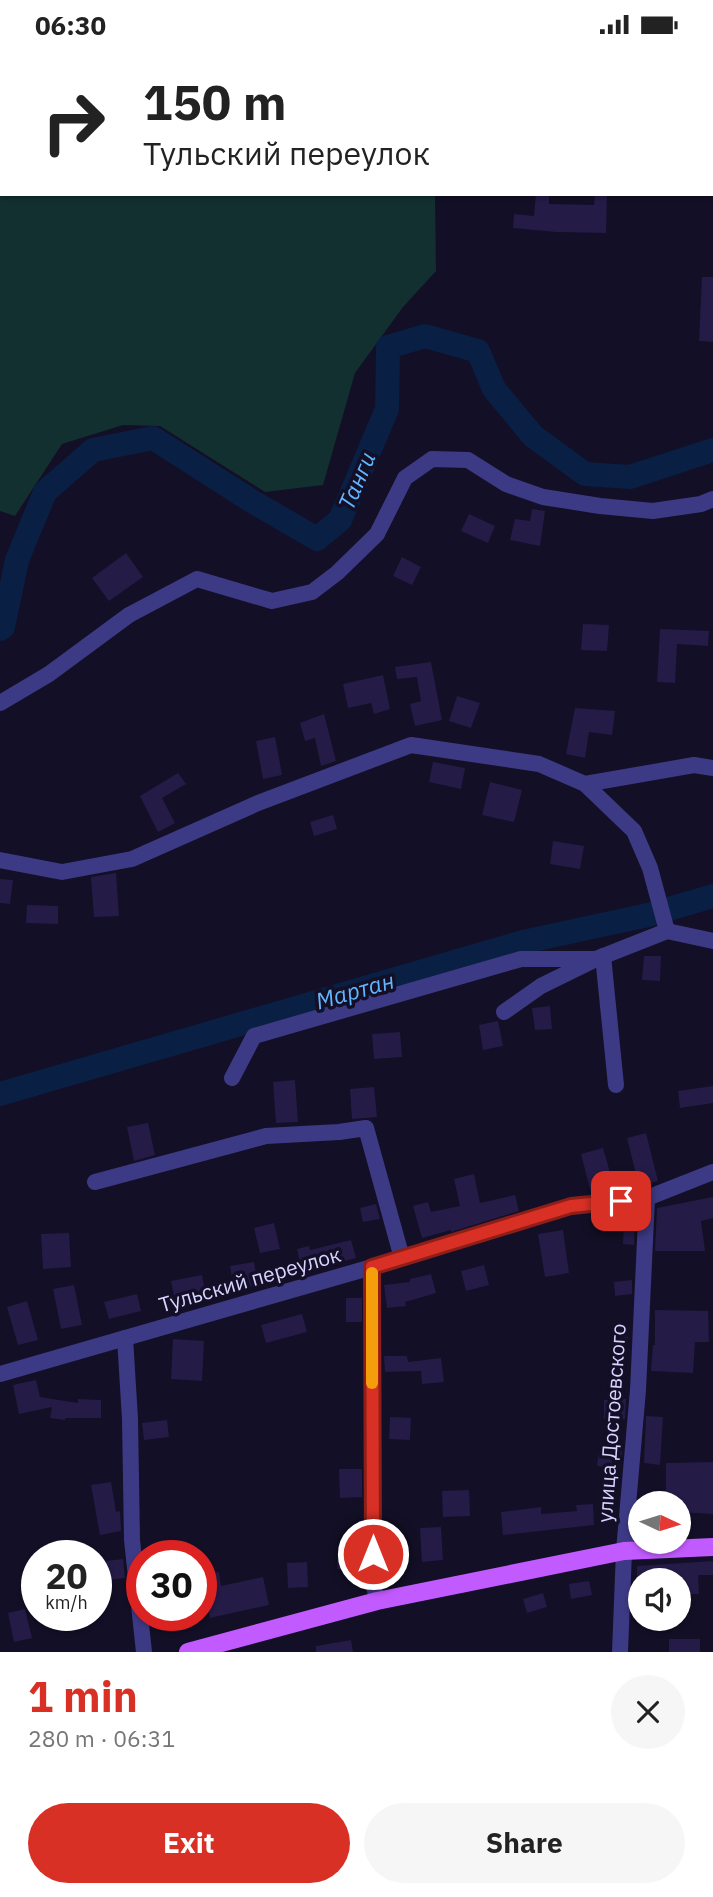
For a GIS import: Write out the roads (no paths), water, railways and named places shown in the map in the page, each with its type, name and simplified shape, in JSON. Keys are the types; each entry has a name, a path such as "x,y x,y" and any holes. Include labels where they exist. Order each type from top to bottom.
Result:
{"main road":[{"path":"188,1652 377,1601 624,1551 713,1547"}],"street":[{"path":"0,703 49,674 128,615 197,579 272,601 312,592 337,573 377,534 405,478 432,459 468,460 506,484 543,497 600,506 653,511 713,499"},
{"path":"0,860 62,872 131,859 258,803 411,745 539,764 585,785 634,831 650,868 667,931"},
{"path":"585,785 694,765 713,768"},
{"path":"504,1012 541,986 599,957 667,931 713,941"},
{"path":"232,1078 254,1036 521,959 599,957"},
{"path":"599,957 616,1085"},
{"path":"95,1182 265,1136 366,1128 402,1258"},
{"name":"Тульский переулок","path":"0,1374 372,1267 571,1206 647,1198 713,1172"},
{"name":"улица Достоевского","path":"620,1652 624,1551 638,1390 647,1198"},
{"path":"372,1267 373,1580 377,1601"},
{"path":"125,1338 130,1419 132,1540 144,1652"}],"waterway":[{"name":"Танги","path":"0,629 3,627 17,560 45,492 93,450 153,438 317,539 340,520 387,409 388,347 425,336 478,351 494,389 533,436 585,474 630,477 713,450"},
{"name":"Мартан","path":"0,1094 523,942 648,915 713,896"}]}
